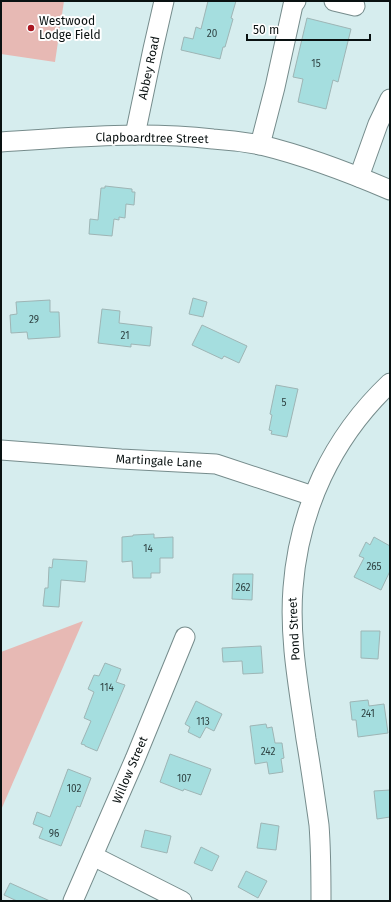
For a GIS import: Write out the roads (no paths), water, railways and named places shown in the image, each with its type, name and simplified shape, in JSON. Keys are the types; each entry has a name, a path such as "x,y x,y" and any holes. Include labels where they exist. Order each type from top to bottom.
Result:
{"street":[{"name":"Abbey Road","path":"135,135 164,1"},
{"path":"260,145 275,87 293,5 296,1"},
{"path":"334,1 356,6"},
{"path":"359,177 378,124 390,99"},
{"name":"Clapboardtree Street","path":"1,142 72,137 135,135 185,136 237,141 296,154 390,190"},
{"name":"Pond Street","path":"322,901 319,827 296,669 292,624 296,557 304,523 322,475 355,423 380,392 390,383"},
{"name":"Martingale Lane","path":"1,450 216,464 313,496"},
{"name":"Willow Street","path":"73,901 135,759 185,637"},
{"path":"92,856 182,901"}],"place":[{"name":"Westwood Lodge Field","path":"31,28"}]}
